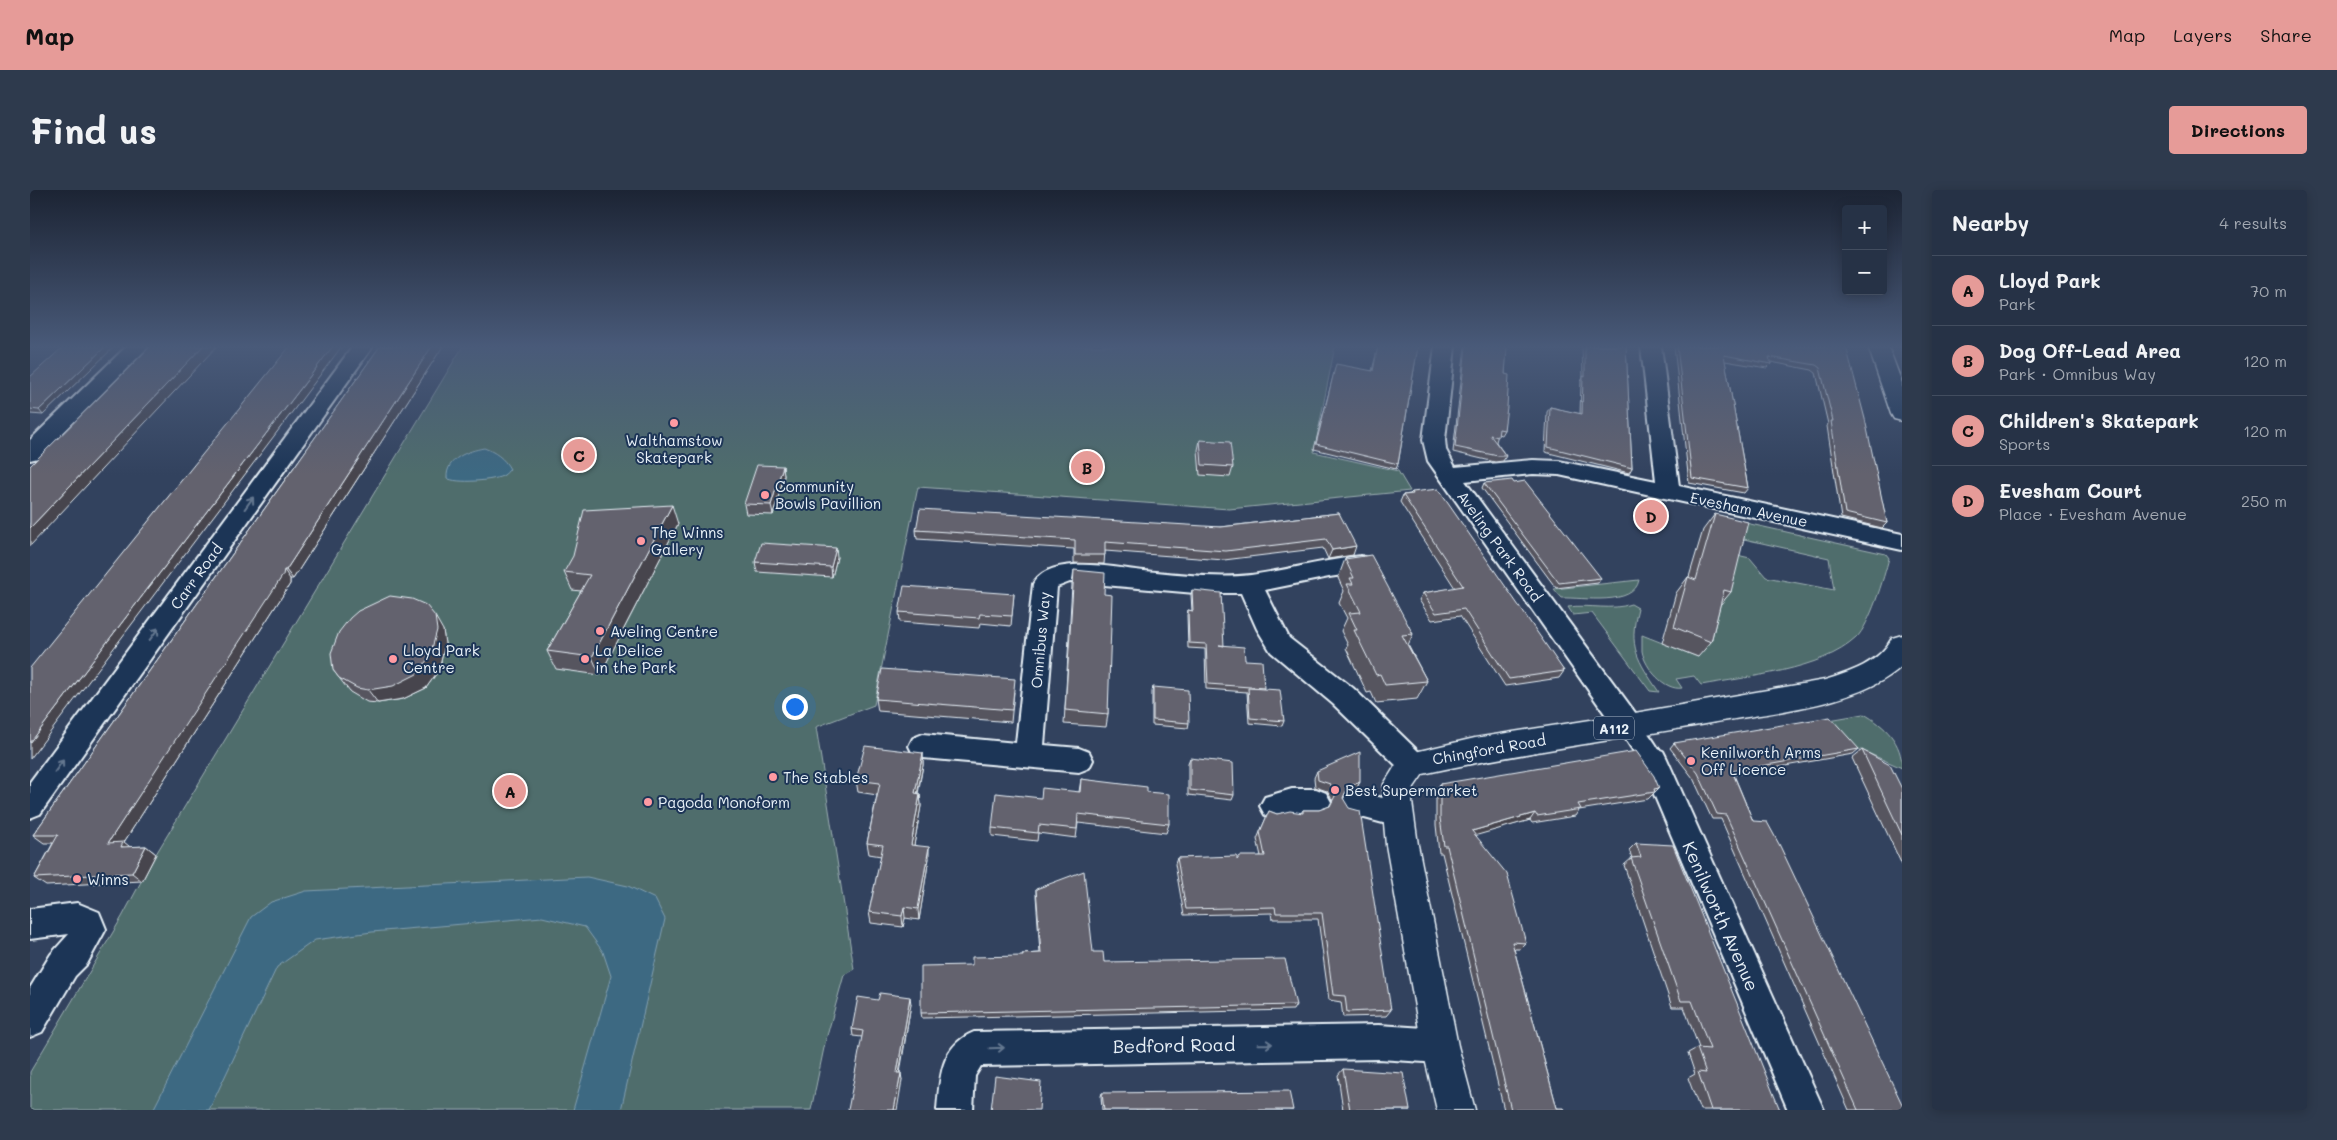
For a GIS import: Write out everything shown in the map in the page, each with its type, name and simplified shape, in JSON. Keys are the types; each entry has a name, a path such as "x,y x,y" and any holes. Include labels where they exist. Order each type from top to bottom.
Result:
{"main road":[{"path":"1893,389 1902,414"},
{"name":"Chingford Road","path":"1456,1110 1440,1046 1402,845 1398,814 1399,784 1413,764 1475,750 1629,726 1825,691 1862,679 1883,667 1898,652 1902,645"}],"street":[{"path":"30,453 95,389"},
{"name":"Carr Road","path":"30,805 332,389"},
{"name":"Aveling Park Road","path":"1440,389 1434,440 1436,455 1448,475 1629,726"},
{"path":"1656,389 1668,491"},
{"name":"Evesham Avenue","path":"1448,475 1549,467 1902,542"},
{"name":"Omnibus Way","path":"1029,755 1045,584 1052,578 1070,573 1195,584 1250,584 1329,568 1361,565"},
{"path":"1250,584 1270,629 1280,645 1343,696 1413,764"},
{"name":"Kenilworth Avenue","path":"1629,726 1653,759 1806,1110"},
{"path":"923,746 1078,760"},
{"path":"1275,806 1316,802"},
{"path":"1356,804 1398,814"},
{"path":"30,1020 63,965 75,953 90,929 88,923 76,918 35,924"},
{"name":"Bedford Road","path":"955,1110 959,1069 965,1056 974,1049 1380,1042 1440,1046"}],"green space":[{"path":"437,389 1326,389 1314,452 1398,471 1410,491 1229,509 918,487 874,705 816,727 854,969 844,975 825,1043 811,1110 30,1110 30,1072 122,917 156,854"},
{"path":"1723,518 1886,554 1889,558 1876,600 1866,623 1856,638 1824,658 1783,671 1701,685 1694,676 1676,679 1682,688 1669,686 1657,677 1651,671 1644,658 1642,635 1698,657 1728,553 1750,558 1766,577 1834,590 1829,558 1726,535"},
{"path":"1639,580 1635,588 1628,594 1606,599 1562,598 1554,589"},
{"path":"1631,604 1638,608 1634,633 1636,653 1659,692 1650,691 1592,613 1573,615 1568,607 1616,607"},
{"path":"1864,714 1879,724 1896,743 1902,768 1852,746 1829,720"}],"water":[{"path":"484,448 505,462 510,469 505,475 476,481 458,481 447,478 450,465 454,461 471,451"},
{"path":"587,877 628,886 655,899 665,919 621,1110 573,1110 611,976 603,952 585,927 542,917 372,932 315,940 277,967 209,1110 153,1110 251,917 271,902 306,891"}],"building":[{"path":"30,389 61,389 39,410 30,409"},
{"path":"108,389 162,389 30,528 30,466"},
{"path":"255,389 300,389 30,743 30,668"},
{"path":"350,389 404,389 286,570 284,570 283,575 108,843 123,842 121,847 146,846 132,873 34,878 58,835 33,835"},
{"path":"1330,389 1411,389 1398,464 1316,444"},
{"path":"1461,389 1508,389 1504,430 1499,429 1498,437 1490,435 1506,456 1455,447"},
{"path":"1583,389 1628,389 1632,468 1548,447 1550,407 1582,414"},
{"path":"1682,389 1730,389 1748,488 1692,478"},
{"path":"1825,389 1857,389 1887,523 1845,513 1831,421 1833,421"},
{"path":"1200,440 1230,442 1233,467 1202,465"},
{"name":"Community Bowls Pavillion","path":"757,465 783,466 771,505 744,504"},
{"path":"1512,480 1514,483 1525,481 1601,578 1559,583 1484,483"},
{"path":"1438,489 1564,671 1509,679 1464,609 1436,613 1423,593 1463,586 1403,495"},
{"path":"672,505 592,657 547,651 590,575 564,572 573,556 584,510"},
{"path":"920,509 1221,527 1339,513 1356,546 1332,550 1326,539 1226,551 1105,542 1105,555 1075,555 1075,540 916,530"},
{"path":"1715,514 1748,522 1731,592 1724,590 1711,642 1674,627 1688,577 1696,580"},
{"path":"761,543 836,548 831,567 755,562"},
{"path":"1371,555 1413,634 1402,635 1427,681 1385,685 1380,674 1376,675 1354,630 1357,630 1349,613 1361,612 1347,584 1353,584 1350,578 1354,578 1345,559"},
{"path":"1074,570 1105,573 1104,594 1112,595 1108,714 1065,710"},
{"path":"904,586 1014,594 1012,616 980,614 979,618 899,612"},
{"path":"1192,590 1221,593 1224,645 1244,647 1245,660 1262,661 1264,688 1208,684 1206,644 1189,643 1188,610 1193,611"},
{"name":"Lloyd Park Centre","path":"390,596 412,599 426,605 435,616 437,630 430,656 417,674 393,686 368,690 357,688 339,678 333,670 331,653 339,632 350,618 358,611"},
{"path":"882,669 1015,679 1012,710 876,699"},
{"path":"1153,687 1188,690 1189,723 1153,720"},
{"path":"1248,688 1280,690 1284,721 1250,718"},
{"path":"1830,717 1859,749 1732,771 1753,821 1767,822 1780,846 1902,1104 1902,1110 1858,1110 1726,815 1717,814 1698,773 1674,743"},
{"path":"865,746 923,753 915,793 920,794 911,845 929,847 918,909 904,907 902,916 869,912 883,845 867,843 880,783 856,780"},
{"path":"1862,750 1890,765 1902,789 1902,835"},
{"path":"1636,751 1654,776 1659,788 1654,789 1655,792 1578,804 1581,809 1537,816 1535,813 1472,831 1507,874 1526,943 1512,942 1557,1108 1564,1108 1565,1110 1511,1110 1447,846 1444,846 1440,818 1440,784"},
{"path":"1360,752 1360,782 1348,787 1343,798 1349,808 1360,811 1391,1010 1347,1012 1345,996 1333,995 1322,913 1276,913 1275,907 1186,909 1177,858 1237,856 1237,860 1240,856 1265,856 1260,832 1269,811 1277,814 1290,811 1303,813 1303,810 1319,810 1330,806 1336,794 1330,784 1318,780 1317,771"},
{"path":"1190,758 1233,763 1234,795 1190,790"},
{"path":"1081,779 1147,787 1147,792 1169,794 1169,824 1078,814 1077,829 1039,825 1038,833 992,828 996,793 1041,798 1042,788 1080,792"},
{"path":"1636,843 1673,845 1780,1110 1711,1110 1698,1072 1706,1073 1697,1048 1710,1049 1692,1001 1681,1001 1631,858 1641,857"},
{"path":"1084,871 1093,952 1103,952 1104,962 1285,959 1296,1005 921,1013 921,966 972,965 972,957 1023,956 1023,954 1041,953 1036,889"},
{"path":"880,993 910,997 897,1073 901,1073 894,1110 848,1110 863,1031 852,1029 858,997 878,1000"},
{"path":"1343,1069 1403,1073 1410,1110 1350,1110"},
{"path":"995,1076 1041,1082 1039,1110 991,1110"},
{"path":"1289,1091 1293,1110 1104,1110 1102,1093"}],"place":[{"name":"Walthamstow Skatepark","path":"674,423"},
{"name":"Children's Skatepark","path":"579,455"},
{"name":"Dog Off-Lead Area","path":"1087,467"},
{"name":"Community Bowls Pavillion","path":"765,495"},
{"name":"Evesham Court","path":"1651,516"},
{"name":"The Winns Gallery","path":"641,541"},
{"name":"Aveling Centre","path":"600,631"},
{"name":"Lloyd Park Centre","path":"393,659"},
{"name":"La Delice in the Park","path":"585,659"},
{"name":"Kenilworth Arms Off Licence","path":"1691,761"},
{"name":"The Stables","path":"773,777"},
{"name":"Best Supermarket","path":"1335,790"},
{"name":"Lloyd Park","path":"510,791"},
{"name":"Pagoda Monoform","path":"648,802"},
{"name":"Winns","path":"77,879"}]}
